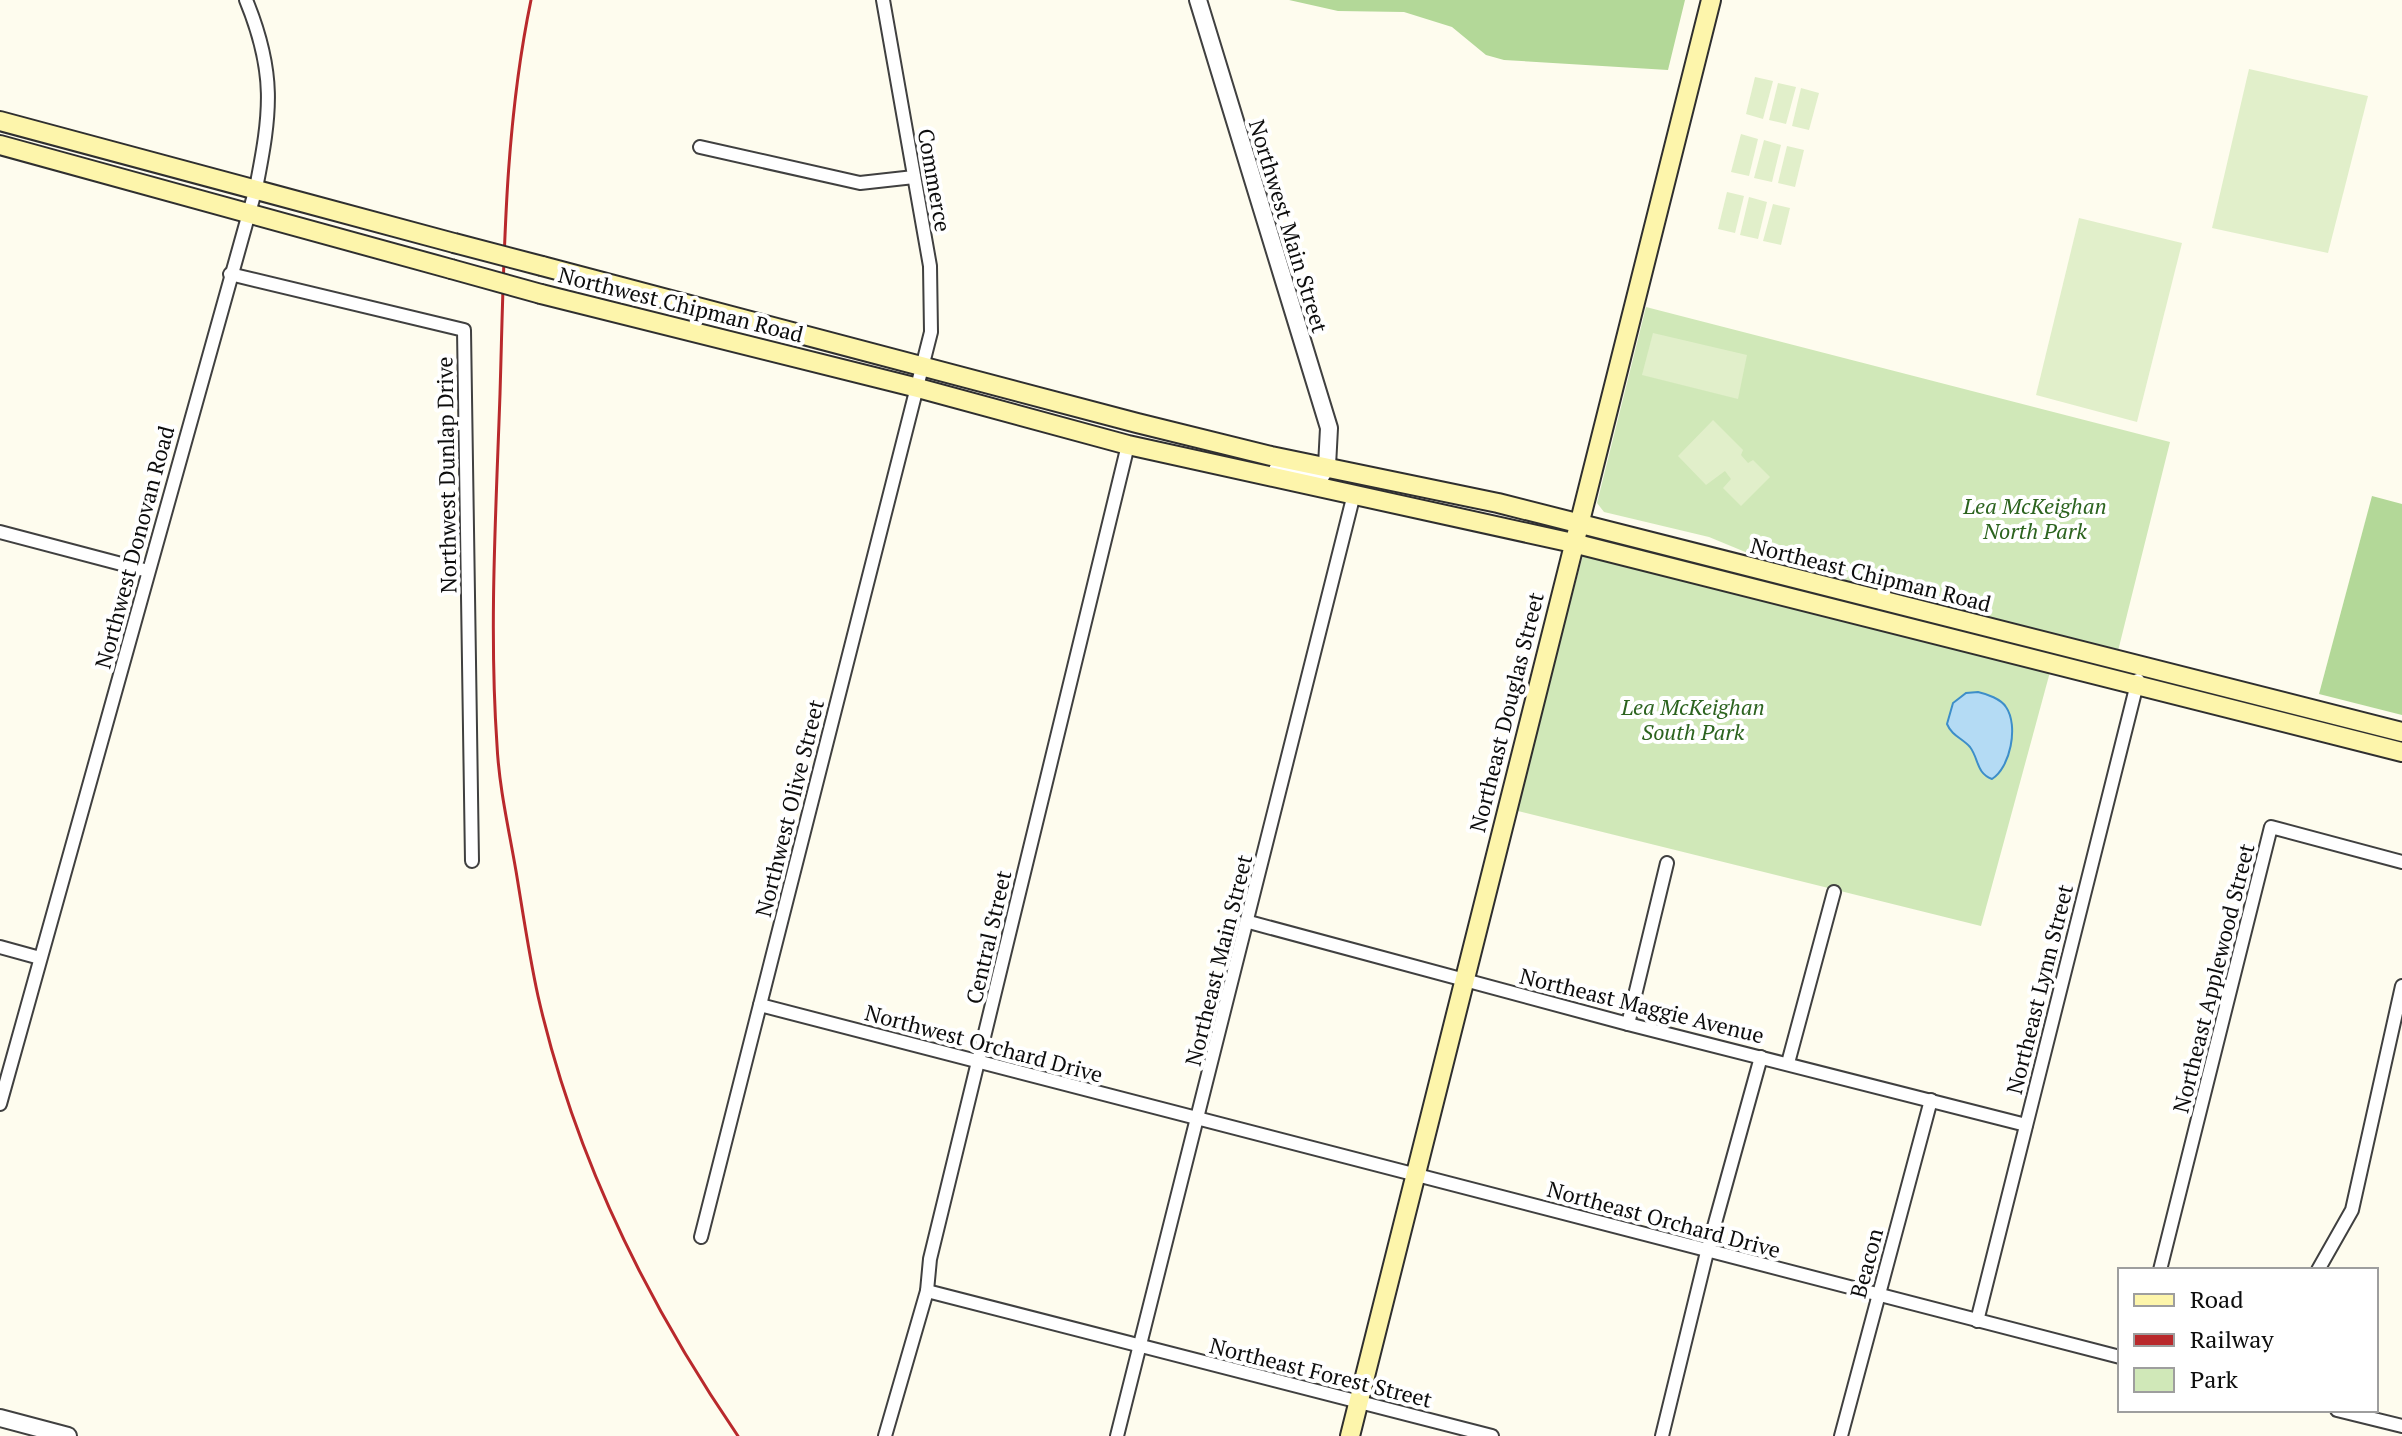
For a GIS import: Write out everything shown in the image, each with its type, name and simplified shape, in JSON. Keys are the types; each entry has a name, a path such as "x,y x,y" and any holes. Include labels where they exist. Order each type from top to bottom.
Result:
{"main road":[{"name":"Northeast Douglas Street","path":"1350,1436 1413,1174 1711,0"},
{"name":"Northwest Chipman Road","path":"0,121 1151,427 1327,466"},
{"name":"Northwest Chipman Road","path":"0,145 541,294 918,388 1128,445 1250,474 1354,494"},
{"name":"Northeast Chipman Road","path":"1327,466 1580,523 2139,676 2402,752"},
{"name":"Northeast Chipman Road","path":"1354,494 2139,676 2402,732"}],"street":[{"name":"Northwest Donovan Road","path":"0,1104 256,188 269,112 270,81 261,38 246,0"},
{"name":"Commerce","path":"883,0 933,300 931,332 918,388"},
{"name":"Northwest Main Street","path":"1198,0 1329,428 1327,466"},
{"path":"700,147 860,183 914,177"},
{"name":"Northwest Dunlap Drive","path":"230,274 464,330 472,861"},
{"name":"Northwest Olive Street","path":"701,1237 918,388"},
{"name":"Central Street","path":"885,1436 927,1291 930,1259 1128,445"},
{"path":"1250,474 1272,470 1321,476 1327,466"},
{"name":"Northeast Main Street","path":"1117,1436 1249,922 1354,494"},
{"path":"0,532 148,571"},
{"name":"Northeast Lynn Street","path":"1977,1321 2139,676"},
{"name":"Northeast Applewood Street","path":"2161,1268 2271,827 2402,862"},
{"path":"1628,1024 1667,863"},
{"path":"1788,1063 1834,892"},
{"name":"Northeast Maggie Avenue","path":"1249,922 1628,1024 2026,1125"},
{"path":"0,947 40,958"},
{"path":"2319,1268 2352,1210 2402,986"},
{"name":"Northwest Orchard Drive","path":"760,1005 1198,1119"},
{"path":"1667,1435 1707,1252 1761,1057"},
{"name":"Beacon","path":"1841,1436 1931,1100"},
{"name":"Northeast Orchard Drive","path":"1198,1119 2118,1356"},
{"name":"Northeast Forest Street","path":"927,1291 1492,1436"},
{"path":"2345,1412 2402,1426"},
{"path":"0,1418 68,1436"}],"green space":[{"path":"1289,0 1685,0 1668,70 1504,60 1486,55 1452,27 1404,12 1338,11"},
{"path":"2249,69 2368,96 2328,253 2212,228"},
{"path":"1755,77 1773,81 1763,119 1746,114"},
{"path":"1778,83 1796,87 1786,124 1769,120"},
{"path":"1801,88 1819,93 1809,130 1792,126"},
{"path":"1741,134 1758,139 1749,176 1731,172"},
{"path":"1764,140 1781,145 1772,182 1754,178"},
{"path":"1787,146 1804,150 1795,187 1778,183"},
{"path":"1727,192 1744,196 1735,233 1718,229"},
{"path":"1749,197 1767,202 1758,239 1740,235"},
{"path":"1773,204 1790,208 1781,245 1763,241"},
{"path":"2079,218 2182,243 2137,422 2036,395"},
{"name":"Lea McKeighan North Park","path":"1646,307 2170,442 2118,651 1755,556 1709,537 1604,512 1597,503"},
{"path":"1653,333 1747,355 1738,399 1642,375"},
{"path":"1713,420 1743,450 1741,455 1748,463 1753,460 1770,477 1741,506 1723,488 1731,479 1725,471 1706,485 1678,456"},
{"path":"2372,496 2402,504 2402,715 2319,694"},
{"name":"Lea McKeighan South Park","path":"1583,555 2050,672 1981,926 1514,810"}],"water":[{"path":"1978,692 2004,704 2012,725 2008,756 2004,766 1992,779 1980,769 1970,747 1947,724 1953,703 1966,693"}],"railway":[{"path":"531,0 515,98 504,246 493,614 502,793 538,996 572,1113 593,1170 644,1280 673,1333 738,1436"}]}
